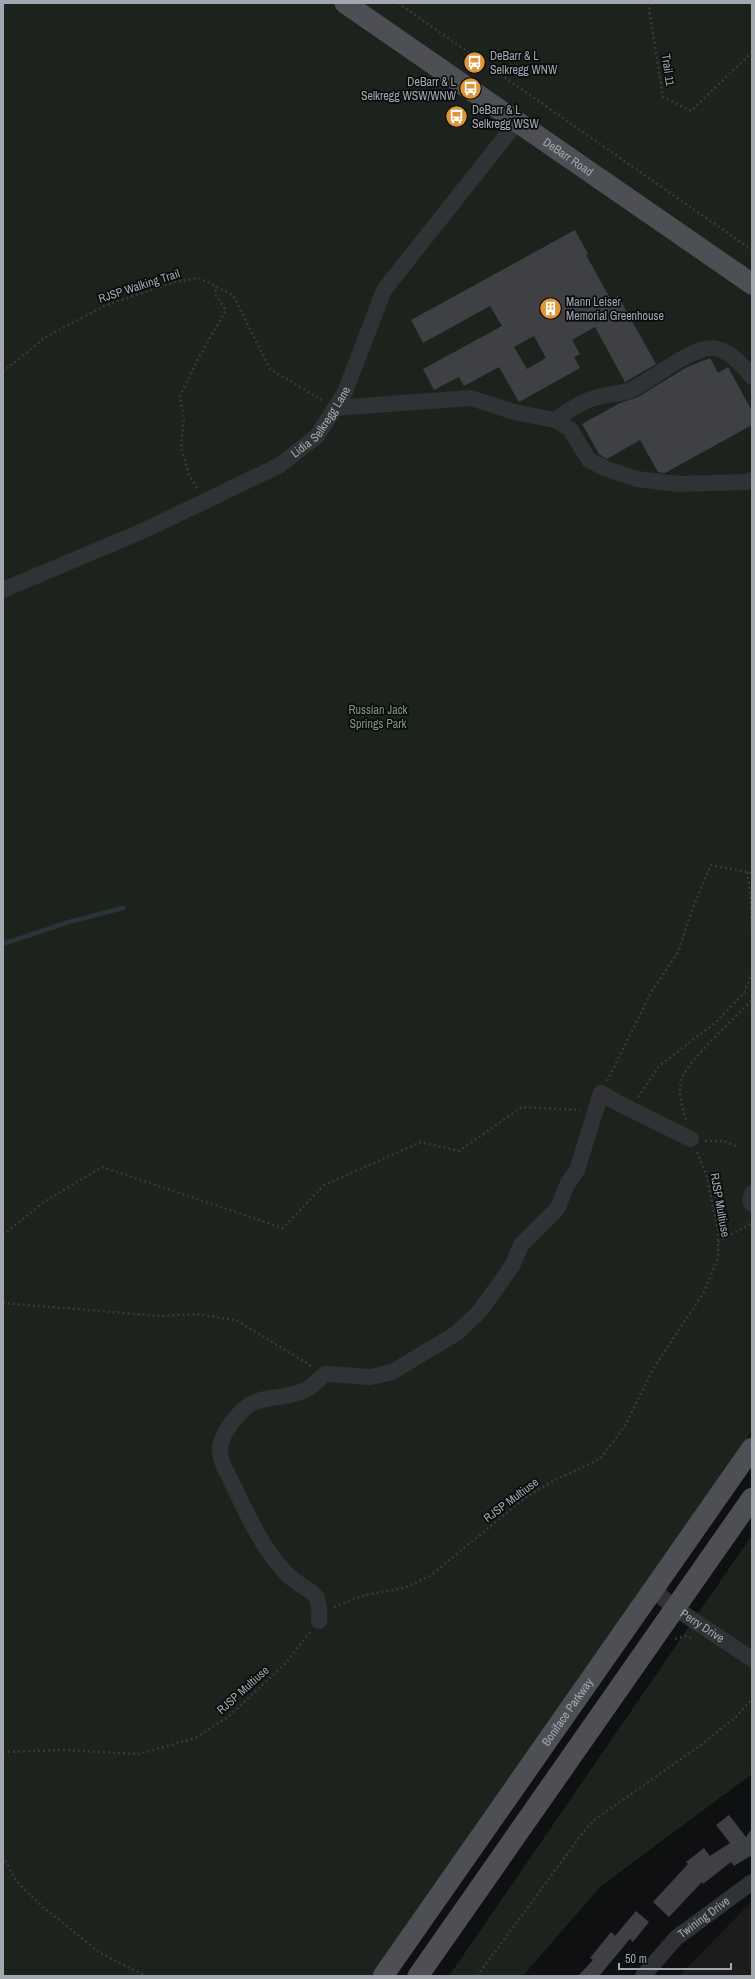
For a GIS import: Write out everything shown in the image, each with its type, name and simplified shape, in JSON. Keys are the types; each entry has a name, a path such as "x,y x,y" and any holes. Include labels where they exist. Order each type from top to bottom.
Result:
{"main road":[{"name":"DeBarr Road","path":"345,3 752,284"},
{"name":"Boniface Parkway","path":"383,1976 752,1448"},
{"path":"418,1976 752,1498"}],"street":[{"name":"Lidia Selkregg Lane","path":"3,590 145,530 280,465 317,436 345,392 384,290 517,122"},
{"path":"555,420 574,407 596,397 632,390 698,351 711,348 726,353 740,363 752,377"},
{"path":"335,408 471,398 514,412 555,420 570,429 589,460 606,469 637,479 678,484 745,482 752,480"},
{"path":"319,1621 320,1607 314,1592 289,1576 267,1550 246,1512 223,1465 220,1448 225,1431 244,1408 254,1402 303,1392 325,1374 371,1377 392,1372 457,1333 479,1312 512,1266 521,1245 557,1209 568,1183 577,1170 601,1093 691,1139"},
{"path":"752,1193 750,1201 752,1204"},
{"name":"Perry Drive","path":"653,1590 675,1608 752,1659"},
{"name":"Twining Drive","path":"643,1976 676,1938 752,1882"}],"path":[{"path":"398,3 752,250"},
{"name":"Trail 11","path":"652,3 650,10 662,97 690,111 752,52"},
{"name":"RJSP Walking Trail","path":"3,372 44,338 104,306 175,282 199,278 234,294 270,369 335,408"},
{"path":"197,488 189,476 181,447 184,419 180,396 198,359 226,310 216,296 215,286"},
{"path":"601,1093 652,991 678,952 693,907 711,866 752,873"},
{"path":"747,872 750,891 752,934"},
{"path":"628,1108 642,1093 659,1066 715,1023 744,994 752,973"},
{"name":"RJSP Multiuse","path":"3,1752 63,1750 139,1754 195,1738 228,1717 286,1662 319,1621 336,1605 365,1595 404,1588 430,1576 525,1498 553,1481 600,1459 626,1426 653,1370 704,1292 718,1258 718,1230 706,1174 691,1139 679,1095 682,1078 698,1056 752,1000"},
{"path":"3,1235 44,1202 102,1167 283,1228 324,1185 421,1142 459,1151 522,1107 595,1111"},
{"path":"691,1139 725,1141 739,1148"},
{"path":"718,1242 752,1223"},
{"path":"3,1303 160,1316 196,1314 236,1320 325,1374"},
{"path":"477,1976 594,1820 701,1746 736,1718 752,1699"},
{"path":"3,1856 16,1881 42,1907 100,1953 146,1976"}],"shaded area":[{"path":"752,1901 752,1976 679,1976"}],"green space":[{"name":"Russian Jack Springs Park","path":"3,3 752,3 752,1431 370,1976 3,1976"},
{"path":"752,1535 752,1774 600,1887 523,1976 449,1976"}],"building":[{"name":"Mann Leiser Memorial Greenhouse","path":"575,230 588,254 586,255 611,300 618,296 656,364 625,382 595,327 572,340 580,354 574,357 580,368 519,402 499,367 464,386 459,377 434,390 423,369 502,326 490,306 423,343 411,320","holes":["534,336 546,358 527,369 514,347"]},
{"path":"710,358 718,373 728,367 752,411 752,425 665,473 658,472 640,440 607,459 599,454 582,424 620,403 638,397 687,367"},
{"path":"729,1815 746,1837 752,1828 752,1855 734,1866 731,1862 703,1884 702,1882 669,1917 653,1902 688,1864 686,1862 704,1848 710,1856 730,1843 716,1825"},
{"path":"636,1911 649,1922 633,1942 630,1939 599,1976 578,1976 593,1960 590,1958 611,1932 615,1936"}],"waterway":[{"path":"3,944 69,922 123,908"}],"place":[{"name":"DeBarr & L Selkregg WNW","path":"474,63"},
{"name":"DeBarr & L Selkregg WSW/WNW","path":"471,89"},
{"name":"DeBarr & L Selkregg WSW","path":"457,117"},
{"name":"Mann Leiser Memorial Greenhouse","path":"551,309"}]}
